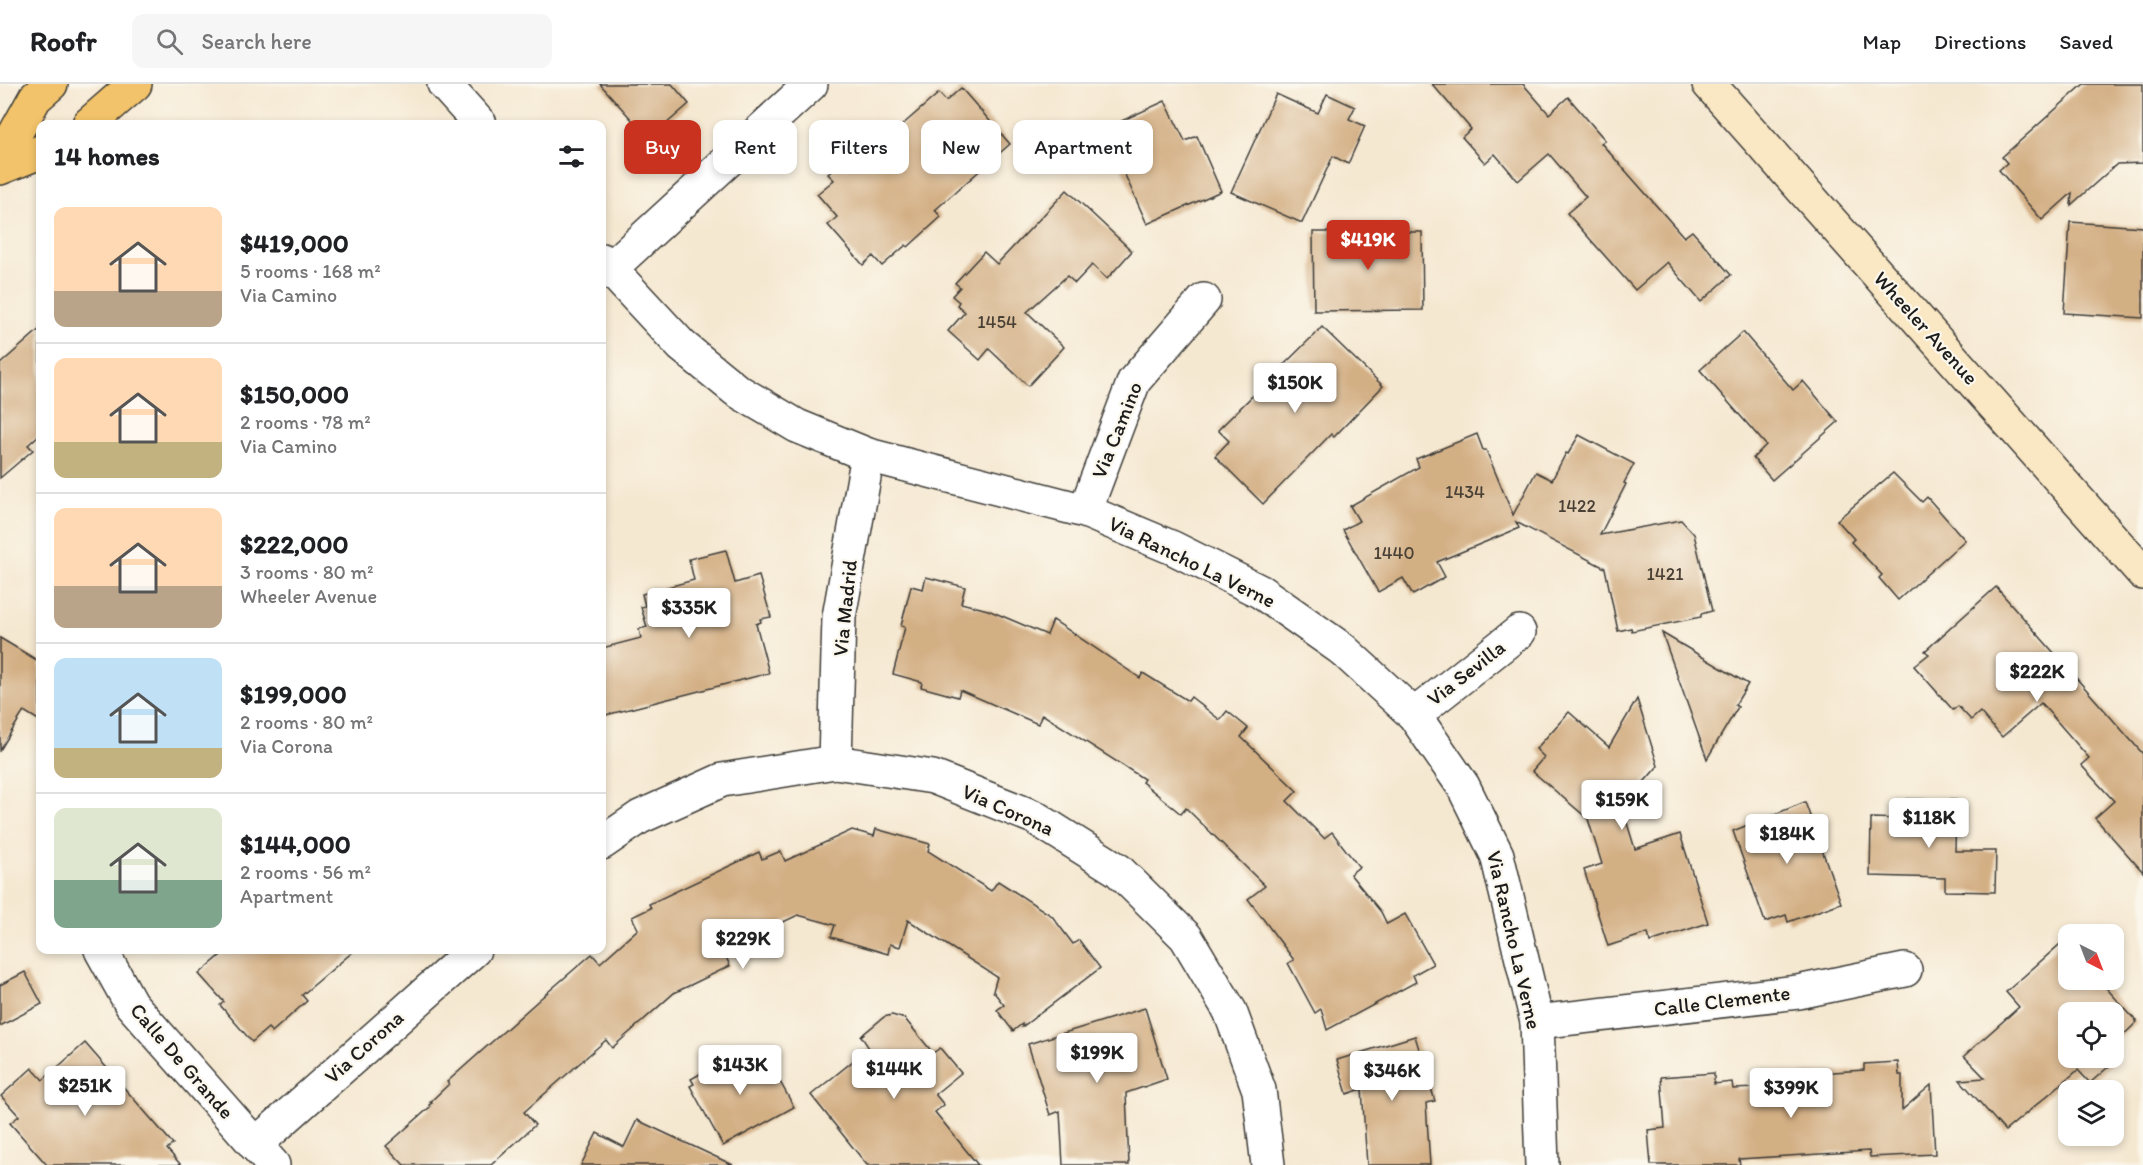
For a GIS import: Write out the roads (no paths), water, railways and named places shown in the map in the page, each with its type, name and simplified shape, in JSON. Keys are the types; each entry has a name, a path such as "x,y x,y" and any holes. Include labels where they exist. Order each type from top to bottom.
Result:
{"main road":[{"path":"0,161 35,99 51,84"},
{"path":"94,120 135,84"},
{"name":"Wheeler Avenue","path":"1709,84 2143,573"},
{"path":"0,168 36,154"}],"street":[{"path":"444,84 476,120"},
{"path":"606,265 811,84"},
{"name":"Via Rancho La Verne","path":"606,265 682,346 736,390 797,426 868,455 1085,511 1173,548 1261,592 1342,649 1414,715 1463,786 1497,855 1537,1022 1542,1165"},
{"name":"Via Camino","path":"1085,511 1134,381 1204,300"},
{"name":"Via Madrid","path":"835,762 839,617 868,455"},
{"name":"Via Sevilla","path":"1414,715 1519,632"},
{"name":"Via Corona","path":"606,840 640,817 722,780 835,762 933,777 1034,817 1118,870 1186,937 1230,1011 1259,1090 1268,1165"},
{"name":"Calle De Grande","path":"102,954 131,1005 264,1155"},
{"name":"Via Corona","path":"264,1155 470,954"},
{"name":"Calle Clemente","path":"1537,1022 1798,992 1905,970"}]}
